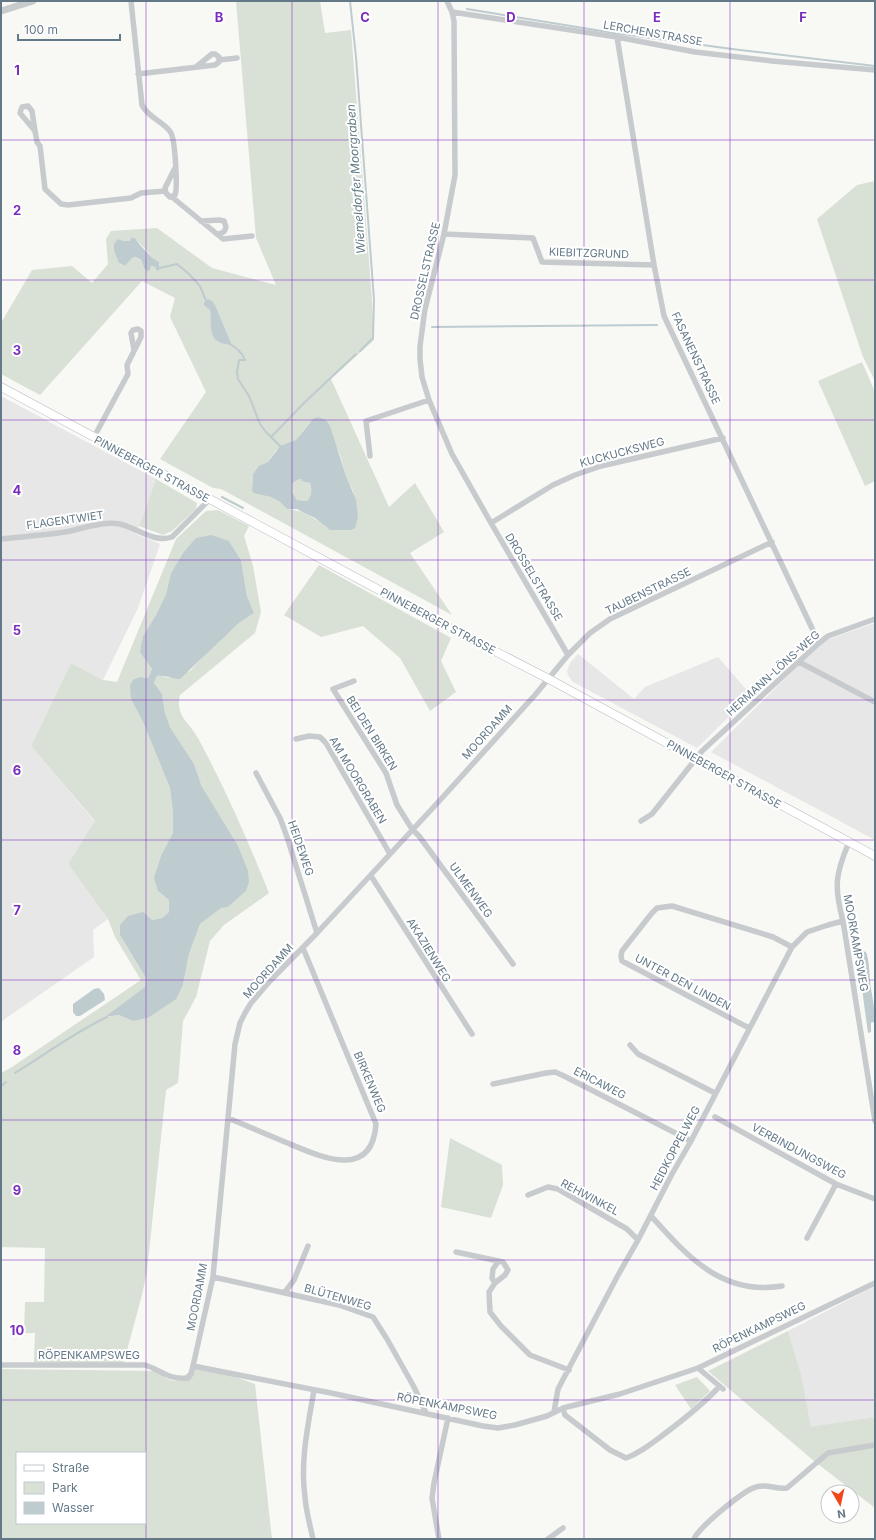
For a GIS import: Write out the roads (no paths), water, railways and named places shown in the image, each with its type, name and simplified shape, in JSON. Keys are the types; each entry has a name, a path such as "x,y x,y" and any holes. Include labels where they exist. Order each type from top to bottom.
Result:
{"main road":[{"name":"PINNEBERGER STRASSE","path":"1,387 448,627 547,678 875,856"}],"street":[{"path":"1,11 33,1"},
{"path":"131,1 138,74 143,107 172,134 176,168 176,190 172,197"},
{"name":"DROSSELSTRASSE","path":"447,1 454,21 455,175 444,234 425,308 421,334 420,359 422,377 429,400 452,454 490,523 568,654"},
{"name":"LERCHENSTRASSE","path":"452,12 617,37 703,53 875,70"},
{"name":"FASANENSTRASSE","path":"617,37 654,265 664,316 820,643"},
{"path":"196,67 212,54 217,55 219,60"},
{"path":"219,60 237,58"},
{"path":"138,74 215,65 218,64 219,60"},
{"path":"35,130 37,142 41,152 45,190 61,204 68,205 128,199 141,193 165,191"},
{"path":"165,191 176,168"},
{"path":"165,191 166,195 172,197 225,239 252,236"},
{"path":"201,221 224,221 226,225 225,231 217,234"},
{"name":"KIEBITZGRUND","path":"444,234 533,238 542,262 654,265"},
{"path":"94,437 128,374 127,365 134,350"},
{"path":"370,456 366,421 429,400"},
{"name":"KUCKUCKSWEG","path":"490,523 553,485 575,475 601,466 723,438"},
{"name":"FLAGENTWIET","path":"1,539 64,532 112,524 125,526 150,536 165,539 172,537 208,498"},
{"name":"TAUBENSTRASSE","path":"547,678 568,654 590,633 610,619 772,542"},
{"name":"HERMANN-LÖNS-WEG","path":"641,821 652,814 696,758 828,636 875,619"},
{"path":"799,662 875,702"},
{"name":"MOORDAMM","path":"193,1366 213,1277 235,1044 240,1024 251,1003 261,991 371,876 535,695 547,678"},
{"name":"BEI DEN BIRKEN","path":"354,681 333,689 386,773 397,805 412,829"},
{"name":"AM MOORGRABEN","path":"296,739 309,736 320,737 326,743 390,854"},
{"name":"HEIDEWEG","path":"256,773 280,818 317,933"},
{"name":"ULMENWEG","path":"412,829 419,836 512,964"},
{"name":"MOORKAMPSWEG","path":"849,842 836,882 875,1121"},
{"name":"AKAZIENWEG","path":"371,876 472,1034"},
{"name":"UNTER DEN LINDEN","path":"749,1028 622,961 622,951 657,908 672,906 773,937 792,947"},
{"name":"HEIDKOPPELWEG","path":"554,1412 558,1389 691,1141 792,947 808,932 843,921"},
{"name":"BIRKENWEG","path":"228,1118 316,1154 336,1160 351,1159 362,1156 370,1149 375,1138 376,1124 303,948"},
{"path":"630,1045 638,1054 715,1093"},
{"name":"ERICAWEG","path":"493,1084 555,1072 691,1141"},
{"name":"VERBINDUNGSWEG","path":"715,1117 836,1184 875,1198"},
{"path":"807,1238 836,1184"},
{"name":"REHWINKEL","path":"528,1195 548,1187 558,1190 627,1229 638,1240"},
{"path":"651,1216 684,1251 699,1265 713,1274 729,1281 748,1286 782,1286"},
{"path":"285,1292 294,1280 308,1246"},
{"path":"456,1252 503,1262 508,1270 506,1275 495,1283 489,1292 490,1312 501,1326 530,1355 569,1370"},
{"path":"495,1283 492,1278 493,1269 498,1262"},
{"name":"BLÜTENWEG","path":"213,1277 339,1305 373,1317 410,1380 426,1413"},
{"name":"RÖPENKAMPSWEG","path":"1,1365 146,1365 177,1379 188,1378 191,1374 193,1366 498,1428 536,1419 563,1408 620,1394 698,1368 875,1282"},
{"path":"563,1408 565,1415 610,1450 626,1458 635,1455 721,1388 698,1368"},
{"path":"313,1539 304,1496 303,1468 314,1390"},
{"path":"439,1539 432,1498 448,1418"},
{"path":"694,1539 698,1532 716,1515 756,1487 770,1486 779,1489 787,1488 828,1453 875,1445"},
{"path":"548,1539 563,1528"}],"water":[{"path":"131,237 136,239 153,258 159,262 160,269 157,271 155,267 151,266 149,271 147,271 141,261 135,257 132,258 125,266 119,263 114,251 114,244 118,239 130,241"},
{"path":"208,299 213,302 216,307 232,345 218,342 212,334 210,310 204,305 204,302"},
{"path":"318,417 326,420 330,426 345,473 356,500 358,517 355,528 351,530 330,530 315,518 297,509 287,509 280,502 271,497 254,493 252,491 253,474 259,466 268,462 280,446 296,440 313,419","holes":["301,479 302,481 310,483 311,486 311,495 307,501 297,500 292,492 292,484 297,480"]},
{"path":"211,535 229,541 241,560 247,596 254,613 239,623 180,679 157,676 154,683 162,694 165,713 170,727 194,764 202,787 238,846 248,871 249,882 246,891 228,907 221,908 200,924 189,954 183,985 176,999 148,1018 133,1021 119,1015 105,1017 145,987 146,978 120,935 120,925 128,916 143,912 152,920 162,918 169,912 169,900 158,891 154,878 161,856 173,833 173,813 170,788 143,722 131,699 130,685 133,680 140,677 148,678 152,669 140,652 143,636 156,615 166,594 171,573 183,553 196,538"},
{"path":"863,951 866,952 868,960 870,985 875,1014 875,1023 871,1023 871,1032 868,1033 861,978 861,958"},
{"path":"99,988 104,994 105,1000 80,1016 76,1016 73,1012 73,1004 94,989"}],"waterway":[{"name":"Wiemeldorfer Moorgraben","path":"350,1 356,57 374,300 373,338 360,351"},
{"path":"467,9 614,33 875,66"},
{"path":"160,268 177,264 200,286 207,303"},
{"path":"432,327 657,325"},
{"path":"230,344 241,352 244,357 245,360 239,360 237,372 238,379 249,396 260,424 281,447"},
{"name":"Wiemeldorfer Moorgraben","path":"271,437 305,402 356,354"},
{"path":"222,497 243,508"},
{"path":"15,1073 72,1036 107,1017"},
{"path":"1,1086 6,1082"}]}
